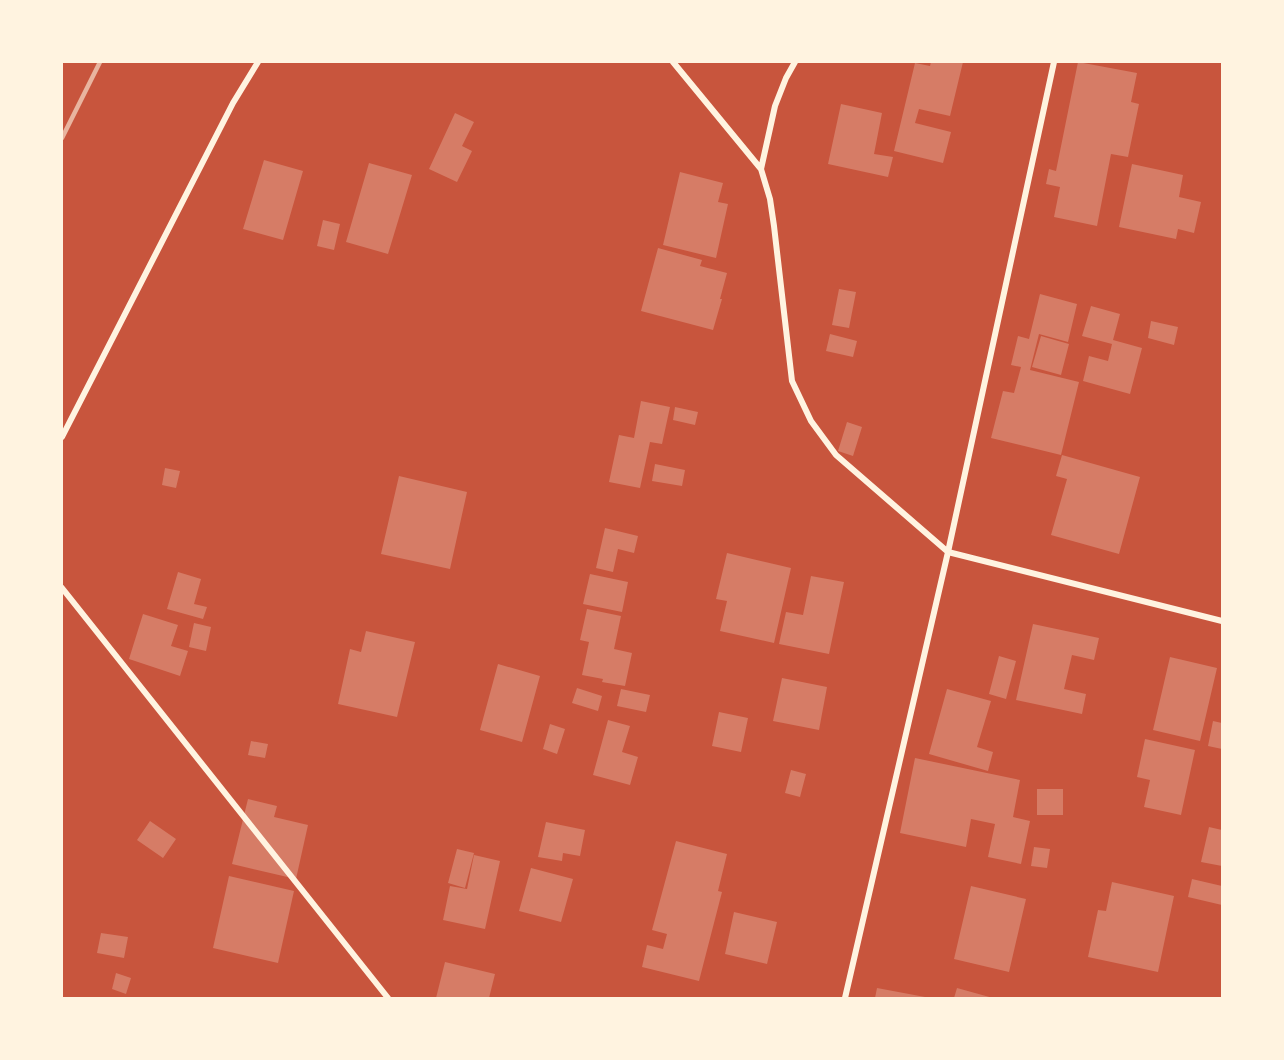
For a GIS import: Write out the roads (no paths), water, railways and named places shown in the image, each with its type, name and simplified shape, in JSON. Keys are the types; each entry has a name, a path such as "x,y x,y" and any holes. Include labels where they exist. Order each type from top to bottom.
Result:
{"street":[{"path":"62,437 233,103 258,62"},
{"path":"673,62 761,169 770,199 774,226 792,381 811,421 836,455 948,552 1222,621"},
{"path":"761,169 775,106 795,62"},
{"path":"845,999 948,552 1054,62"},
{"path":"62,588 388,999"}],"railway":[{"path":"62,138 100,62"}]}
